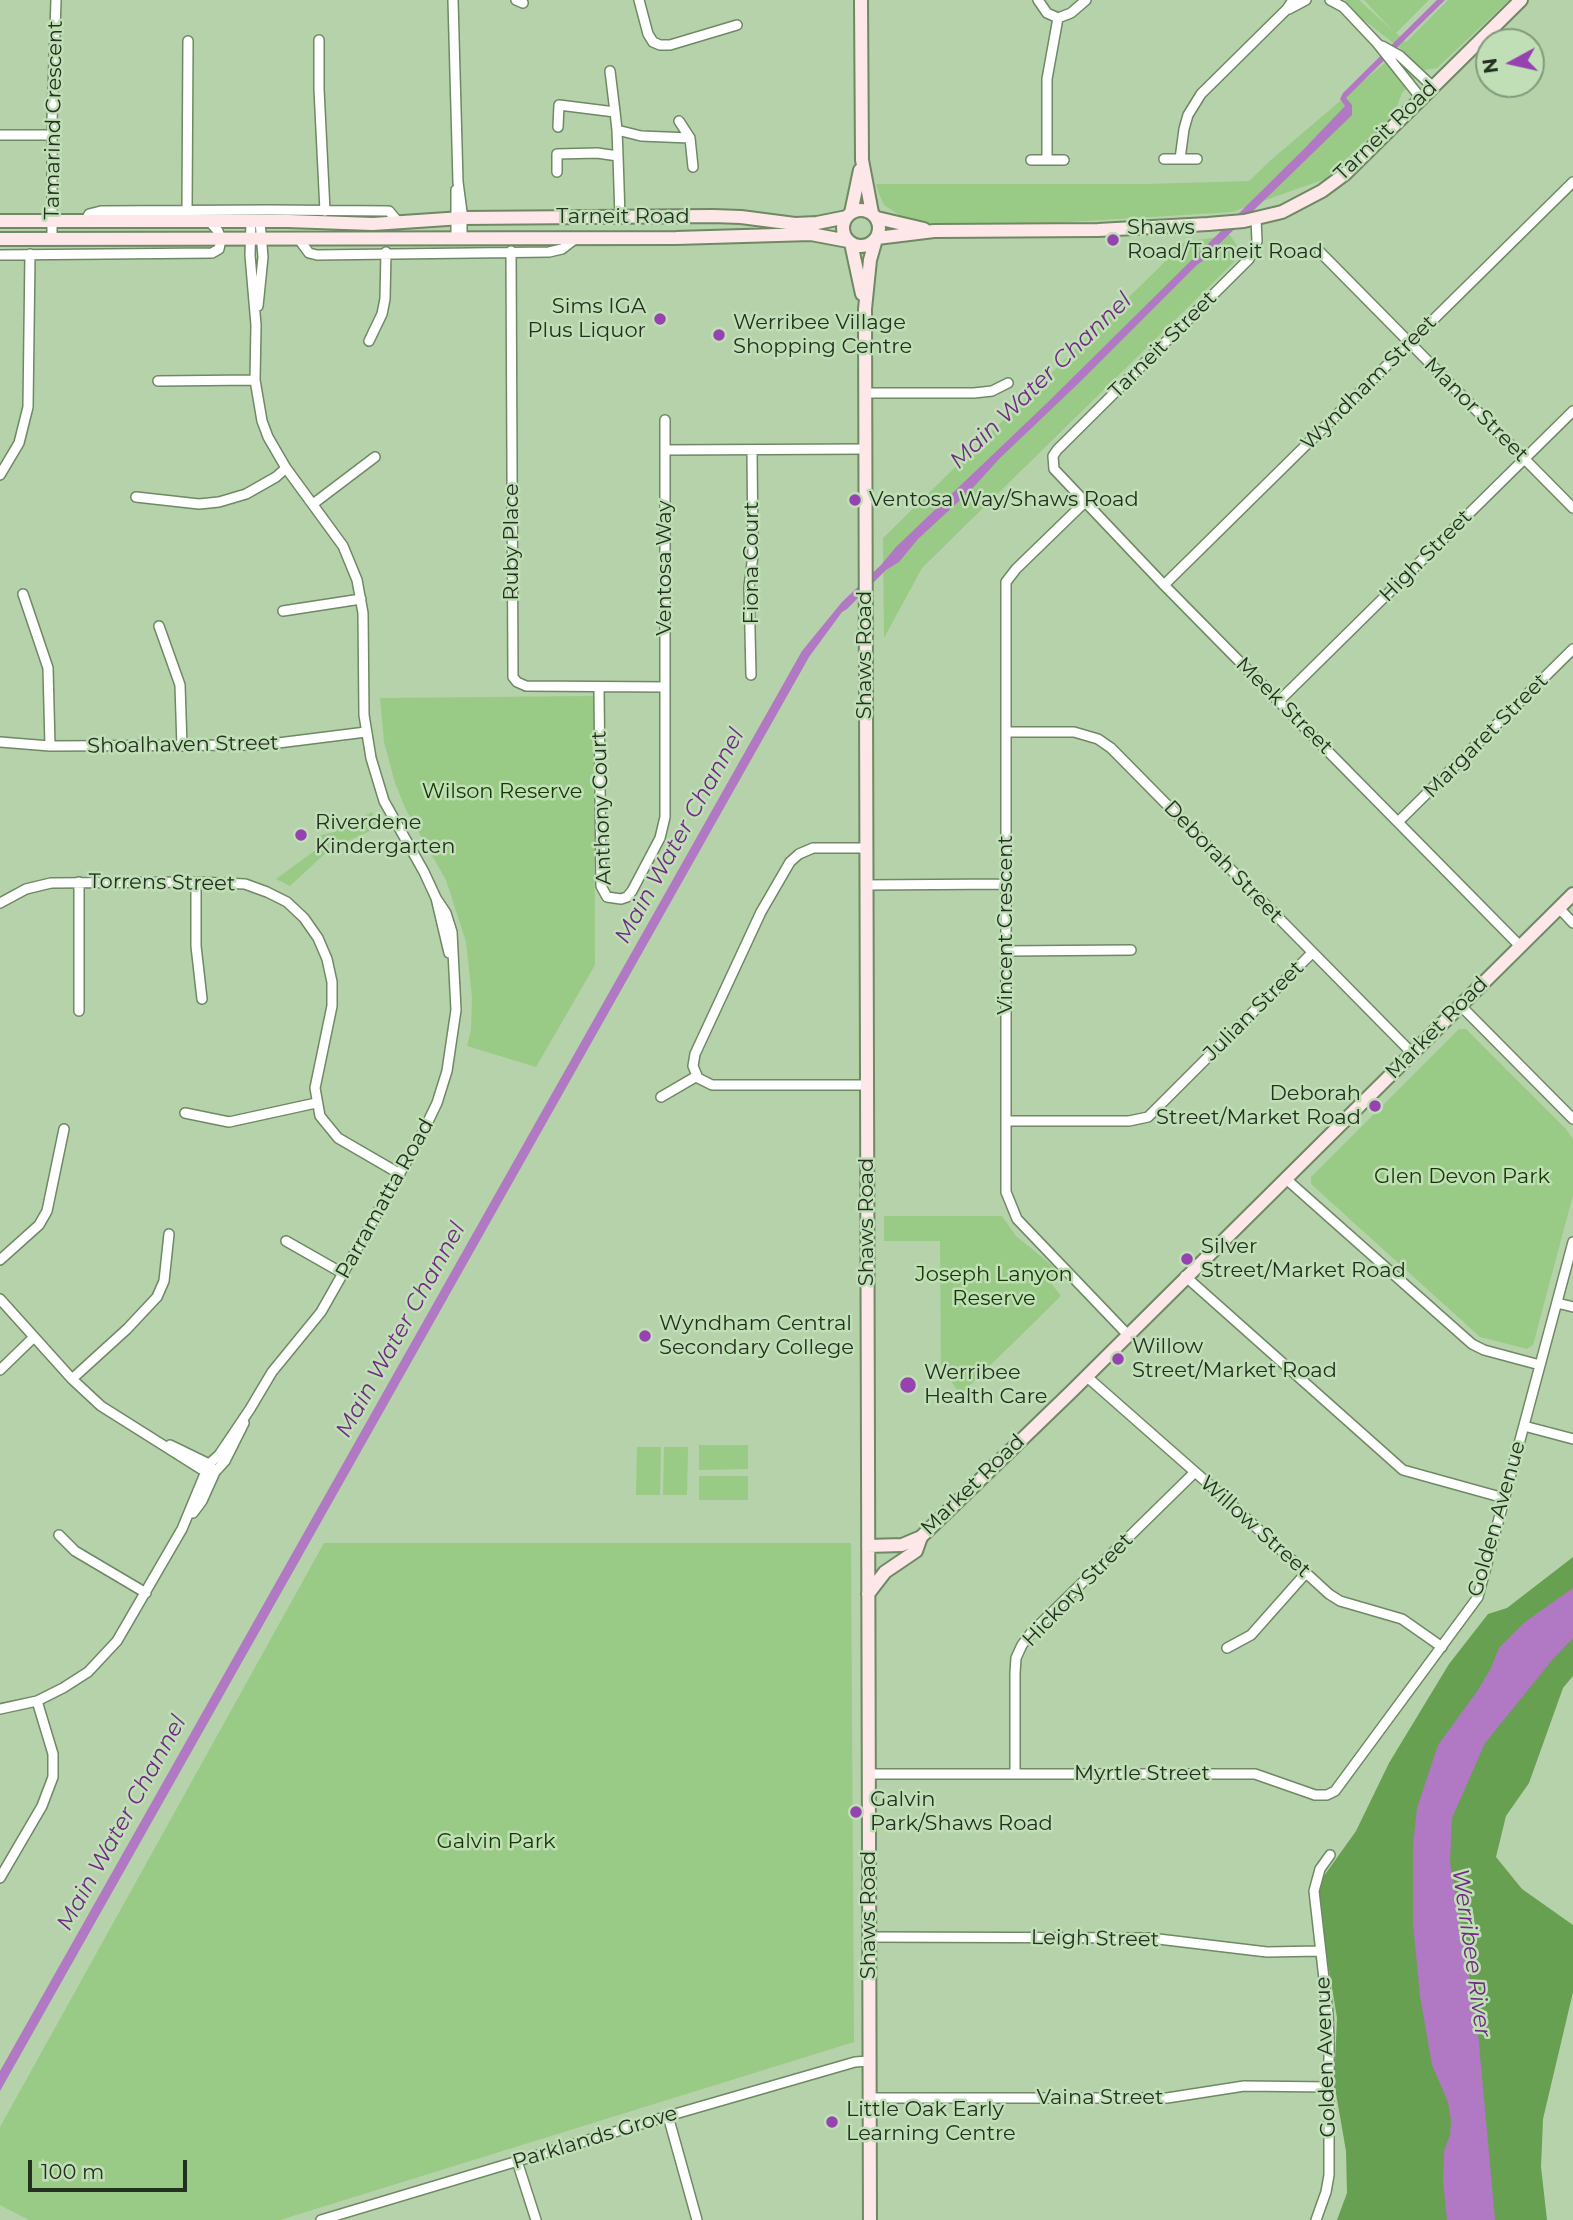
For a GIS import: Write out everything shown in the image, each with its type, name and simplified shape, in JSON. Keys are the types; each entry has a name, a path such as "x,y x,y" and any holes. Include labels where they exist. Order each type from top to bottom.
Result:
{"street":[{"name":"Tamarind Crescent","path":"52,239 56,0"},
{"path":"453,0 459,238"},
{"path":"639,0 648,34 657,44 670,45 737,25"},
{"path":"861,0 862,160 874,215 880,228 876,239 862,246 850,242 843,226 849,215 862,160"},
{"path":"1038,0 1047,13 1058,18 1071,13 1086,0"},
{"path":"1180,159 1188,115 1201,94 1293,0"},
{"path":"1287,9 1306,0"},
{"path":"1330,0 1341,4 1377,43 1420,97"},
{"name":"Tarneit Road","path":"876,239 934,231 1107,230 1256,219 1295,206 1334,183 1521,0"},
{"path":"1047,159 1047,79 1058,18"},
{"path":"319,40 324,211"},
{"path":"187,209 188,41"},
{"path":"1377,43 1400,56 1432,86"},
{"path":"610,71 617,130 620,217"},
{"path":"558,127 559,105 615,112"},
{"path":"679,121 690,138 694,167"},
{"path":"617,130 641,136 690,138"},
{"path":"0,135 52,135"},
{"path":"556,172 557,154 597,153 618,156"},
{"path":"1031,159 1064,160"},
{"path":"1164,159 1196,159"},
{"name":"Wyndham Street","path":"1164,585 1573,182"},
{"name":"Tarneit Road","path":"86,220 92,212 187,209 389,211 399,223"},
{"path":"849,215 862,210 874,215"},
{"name":"Tarneit Road","path":"0,221 399,223 458,218 678,216 741,217 795,224 817,223 849,215"},
{"name":"Tarneit Road","path":"874,215 934,231"},
{"path":"676,238 678,216"},
{"path":"645,217 645,237"},
{"name":"Tarneit Street","path":"1052,464 1053,456 1058,450 1249,259 1257,241 1256,219"},
{"path":"86,220 86,239"},
{"path":"210,222 221,239"},
{"name":"Parramatta Road","path":"0,1709 37,1700 77,1680 117,1641 182,1529 202,1502 210,1469 225,1461 250,1409 272,1372 321,1312 344,1274 428,1122 447,1071 456,1010 452,932 448,918 384,800 373,769 366,732 361,599 357,580 343,546 286,468 262,421 255,380 256,325 262,275 256,222"},
{"name":"Tarneit Road","path":"0,239 676,238 811,234 832,236 850,242"},
{"name":"Tarneit Road","path":"298,238 312,254 555,251 562,250 577,237"},
{"name":"Tarneit Road","path":"0,255 212,253 219,249 221,239"},
{"name":"Shaws Road","path":"870,2220 864,309 870,260 876,239"},
{"name":"Shaws Road","path":"850,242 864,309"},
{"name":"Ruby Place","path":"511,251 512,675 523,686 665,687"},
{"name":"Manor Street","path":"1320,252 1573,508"},
{"path":"369,341 382,314 385,299 386,253"},
{"path":"0,475 19,443 29,407 30,254"},
{"path":"158,381 255,380"},
{"path":"865,393 974,393 992,391 1008,383"},
{"name":"High Street","path":"1279,701 1573,411"},
{"name":"Ventosa Way","path":"665,421 665,687"},
{"path":"665,450 865,449"},
{"name":"Fiona Court","path":"751,675 749,587 753,555 752,451"},
{"path":"313,504 375,457"},
{"name":"Meek Street","path":"1052,464 1057,474 1164,585 1520,946"},
{"path":"136,497 199,504 219,502 246,494 286,468"},
{"name":"Vincent Crescent","path":"1085,502 1006,582 1006,1192 1017,1219 1127,1334"},
{"path":"23,594 48,668 50,746"},
{"path":"283,611 361,599"},
{"path":"159,626 180,685 182,746"},
{"name":"Margaret Street","path":"1398,822 1573,649"},
{"name":"Anthony Court","path":"599,688 601,886 607,897 621,899 630,894 663,831 665,687"},
{"name":"Shoalhaven Street","path":"0,743 50,746 272,745 366,732"},
{"name":"Deborah Street","path":"1006,732 1074,732 1104,743 1412,1053"},
{"path":"866,848 813,848 799,854 790,862 761,912 695,1054 693,1066 697,1076 704,1083 712,1085 866,1084"},
{"path":"196,882 197,957 202,999"},
{"name":"Torrens Street","path":"0,903 32,887 51,883 196,882 235,883 267,892 287,902 318,938 327,959 332,994 315,1080 316,1103"},
{"path":"79,883 79,1011"},
{"path":"866,885 1006,884"},
{"name":"Market Road","path":"868,1546 902,1545 921,1537 1573,894"},
{"path":"1559,908 1573,923"},
{"path":"1006,951 1131,950"},
{"name":"Julian Street","path":"1006,1121 1129,1121 1148,1117 1312,953"},
{"path":"1460,1005 1573,1119"},
{"path":"661,1097 697,1076"},
{"path":"186,1113 229,1122 316,1103 325,1125 338,1138 400,1174"},
{"path":"0,1260 39,1225 47,1210 64,1129"},
{"path":"1285,1178 1472,1344 1484,1350 1540,1365"},
{"path":"72,1378 150,1307 157,1297 164,1281 169,1234"},
{"path":"286,1241 344,1274"},
{"name":"Golden Avenue","path":"1327,1795 1340,1785 1478,1597 1573,1242"},
{"path":"1185,1276 1403,1470 1504,1498"},
{"path":"0,1299 101,1406 159,1441 180,1449 210,1469"},
{"path":"1557,1303 1573,1307"},
{"path":"0,1370 34,1337"},
{"name":"Willow Street","path":"1086,1376 1335,1598 1402,1619 1442,1647"},
{"path":"1524,1426 1573,1439"},
{"name":"Hickory Street","path":"1015,1774 1014,1673 1022,1645 1031,1633 1194,1473"},
{"path":"59,1535 75,1552 146,1593"},
{"path":"868,1594 885,1572 916,1551 921,1537"},
{"path":"1227,1648 1251,1635 1306,1573"},
{"path":"0,1878 42,1806 53,1777 53,1754 37,1700"},
{"name":"Myrtle Street","path":"869,1774 1255,1774 1312,1794 1327,1795"},
{"name":"Golden Avenue","path":"1316,2220 1329,2175 1329,2087 1328,2014 1314,1891 1320,1869 1330,1855"},
{"name":"Leigh Street","path":"869,1937 1150,1938 1267,1952 1320,1951"},
{"name":"Parklands Grove","path":"321,2220 668,2116 855,2062 869,2061"},
{"name":"Vaina Street","path":"869,2098 1167,2098 1244,2087 1329,2087"},
{"path":"668,2116 697,2220"},
{"path":"517,2161 536,2220"}],"green space":[{"path":"1345,0 1359,0 1393,31 1364,0 1429,0 1396,33 1406,42 1448,0 1509,0 1479,28 1475,28 1475,32 1437,68 1424,70 1402,93 1394,114 1325,179 1232,212 1020,225 951,225 910,222 884,205 879,194 876,184 1147,184 1249,181 1401,49 1360,17"},
{"path":"1230,235 1237,246 1235,261 922,568 884,638 883,538 1185,242"},
{"name":"Wilson Reserve","path":"594,696 595,965 536,1067 467,1046 471,1030 472,997 466,942 446,880 406,810 395,783 384,742 380,698"},
{"path":"372,812 379,827 330,849 290,886 276,879 317,849 315,837 357,826 357,819"},
{"name":"Glen Devon Park","path":"1459,1029 1466,1029 1573,1139 1573,1195 1533,1345 1527,1349 1480,1337 1311,1184 1311,1177"},
{"name":"Joseph Lanyon Reserve","path":"884,1216 1002,1216 1016,1236 1060,1272 1051,1283 1061,1296 960,1395 941,1365 940,1241 884,1241"},
{"path":"699,1445 748,1445 748,1469 699,1470"},
{"path":"637,1447 661,1447 660,1495 636,1495"},
{"path":"664,1447 688,1447 687,1495 663,1495"},
{"path":"699,1476 748,1476 748,1500 699,1500"},
{"name":"Galvin Park","path":"324,1543 851,1543 854,2042 280,2220 29,2220 0,2205 0,2127"},
{"path":"1573,1557 1573,1676 1563,1688 1529,1783 1506,1816 1496,1857 1522,1889 1573,1925 1573,1992 1543,2119 1541,2167 1547,2220 1337,2220 1347,2193 1346,2151 1334,2082 1337,2018 1317,1897 1321,1880 1356,1831 1389,1763 1449,1664 1488,1614 1507,1608"}],"shaded area":[{"path":"1437,0 1445,0 1346,98 1352,105 1352,115 1218,245 1217,250 1197,265 1000,458 971,490 918,539 899,562 886,570 842,612 809,657 0,2091 0,2071 802,651 842,602 896,547 1047,403 1305,148 1345,106 1340,99 1343,93"},
{"path":"1573,1588 1573,1638 1485,1743 1452,1818 1450,1862 1477,2022 1495,2220 1447,2220 1443,2181 1444,2151 1450,2135 1451,2121 1448,2102 1432,2065 1420,1996 1413,1924 1413,1846 1417,1808 1438,1745 1478,1690 1499,1648 1525,1622"}],"place":[{"name":"Shaws Road/Tarneit Road","path":"1113,240"},
{"name":"Sims IGA Plus Liquor","path":"660,319"},
{"name":"Werribee Village Shopping Centre","path":"719,335"},
{"name":"Ventosa Way/Shaws Road","path":"855,500"},
{"name":"Riverdene Kindergarten","path":"301,835"},
{"name":"Deborah Street/Market Road","path":"1375,1106"},
{"name":"Silver Street/Market Road","path":"1187,1259"},
{"name":"Wyndham Central Secondary College","path":"645,1336"},
{"name":"Willow Street/Market Road","path":"1118,1359"},
{"name":"Werribee Health Care","path":"908,1385"},
{"name":"Galvin Park/Shaws Road","path":"856,1812"},
{"name":"Little Oak Early Learning Centre","path":"832,2122"}],"water label":[{"name":"Main Water Channel","path":"1041,381"},
{"name":"Main Water Channel","path":"680,836"},
{"name":"Main Water Channel","path":"401,1330"},
{"name":"Main Water Channel","path":"122,1823"},
{"name":"Werribee River","path":"1471,1953"}]}
